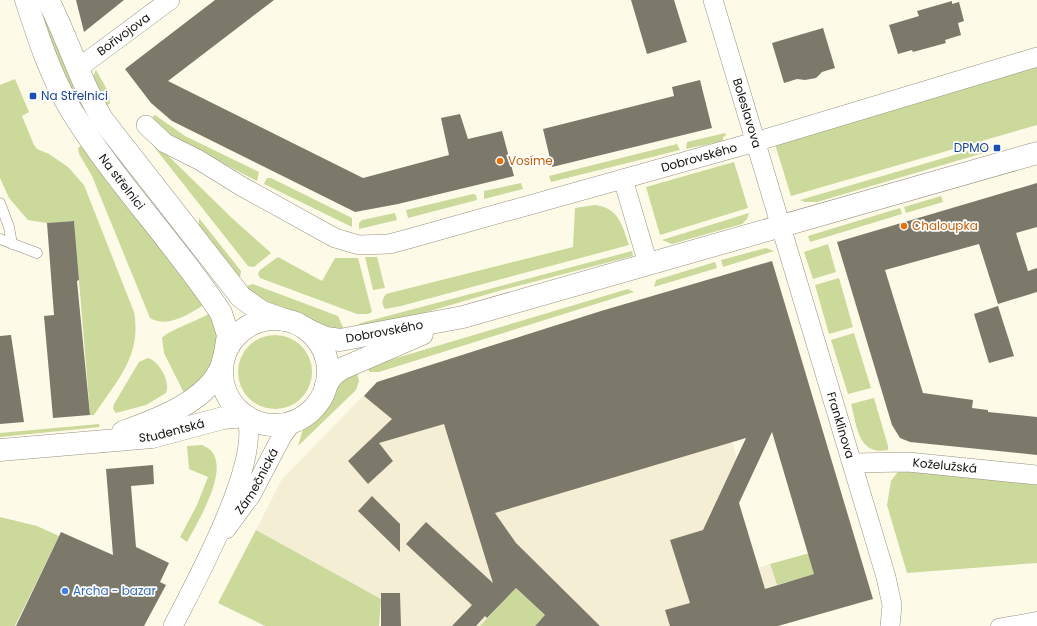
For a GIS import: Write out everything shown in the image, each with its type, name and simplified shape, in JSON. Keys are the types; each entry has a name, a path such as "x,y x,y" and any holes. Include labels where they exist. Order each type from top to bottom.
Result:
{"main road":[{"name":"Na střelnici","path":"26,0 51,68 70,109 104,158 221,313 228,335 224,359"},
{"name":"Na střelnici","path":"48,0 77,69 102,119 234,289 255,308 269,315 285,320"},
{"name":"Dobrovského","path":"308,330 326,338 340,340 463,317 1037,153"},
{"name":"Dobrovského","path":"326,385 333,375 349,365 463,317"},
{"path":"269,319 285,320 296,323 308,330 318,341 324,352 328,372 326,385 318,403 309,413 299,419 274,425 258,422 246,416 235,407 226,392 223,379 224,359 235,337 250,325 269,319"},
{"name":"Studentská","path":"97,441 151,422 184,405 208,387 218,376 224,359"},
{"name":"Studentská","path":"0,450 152,437 223,418 246,416"}],"street":[{"name":"Bořivojova","path":"77,69 170,0"},
{"name":"Boleslavova","path":"713,0 781,226"},
{"name":"Dobrovského","path":"146,125 165,143 213,168 241,186 318,230 335,238 359,245 389,244 755,142 1037,57"},
{"path":"623,179 648,264"},
{"name":"Franklinova","path":"781,226 891,596 892,613 890,626"},
{"name":"Zámečnická","path":"173,626 214,545 246,459 249,433 246,416"},
{"name":"Zámečnická","path":"214,545 246,504 282,436 290,425 299,419"},
{"name":"Koželužská","path":"852,464 908,462 1037,475"},
{"path":"998,626 1037,620"}],"lane":[{"path":"0,203 12,244"},
{"path":"0,239 37,253"}],"shaded area":[{"path":"772,261 809,383 763,397 728,427 737,458 712,512 758,568 770,564 788,623 778,626 556,626 516,588 480,626 381,626 381,599 256,530 282,479 377,382"}],"green space":[{"path":"39,0 93,117 85,122 44,30"},
{"path":"1037,67 1037,125 791,196 775,144"},
{"path":"96,70 109,93 110,103 103,109 93,77"},
{"path":"15,79 29,112 22,116 34,145 37,149 49,154 68,167 84,185 134,312 136,328 131,355 119,379 94,415 90,415 74,221 47,223 28,220 9,198 0,178 0,85"},
{"path":"155,115 185,136 259,172 257,181 173,138 152,118"},
{"path":"725,133 726,136 723,137 723,141 686,149 687,142"},
{"path":"153,141 233,219 271,253 254,267 248,266 151,143"},
{"path":"85,143 207,303 187,315 172,321 157,321 150,318 92,176 79,154 78,148"},
{"path":"677,144 680,150 551,182 549,176"},
{"path":"985,146 987,152 817,202 805,202 800,200"},
{"path":"734,162 748,208 660,235 646,187"},
{"path":"267,178 271,178 352,218 352,227 264,184"},
{"path":"521,183 523,189 484,199 484,191"},
{"path":"473,194 476,195 477,200 408,218 406,210"},
{"path":"941,196 943,202 906,213 904,207"},
{"path":"595,205 603,207 614,214 621,224 629,245 401,306 385,309 383,305 382,302 386,294 573,247 575,208"},
{"path":"900,208 902,214 810,242 808,236"},
{"path":"395,213 397,220 359,229 359,223 362,220"},
{"path":"749,213 747,219 742,224 672,244 662,240"},
{"path":"199,218 241,271 240,278 199,235"},
{"path":"828,244 836,272 813,279 804,252"},
{"path":"766,248 774,251 723,267 721,260"},
{"path":"632,251 633,256 502,290 379,326 355,327 361,323"},
{"path":"278,257 322,281 335,258 358,258 372,312 368,314 357,314 260,278 258,274 260,270"},
{"path":"365,257 377,257 385,288 373,290"},
{"path":"715,262 717,268 654,287 656,280"},
{"path":"839,278 853,327 829,334 815,285"},
{"path":"253,284 338,316 345,332 340,332 314,322 291,310 268,305 244,287"},
{"path":"628,289 634,292 379,372 370,372 366,367"},
{"path":"212,312 215,318 217,342 212,367 200,382 185,395 164,353 162,338"},
{"path":"854,333 871,388 848,394 831,340"},
{"path":"275,335 296,341 306,351 312,372 306,393 296,403 275,409 254,403 244,393 238,372 244,351 254,341"},
{"path":"148,358 156,363 163,372 167,383 166,393 146,405 116,413 113,409 114,404 139,362"},
{"path":"357,371 359,381 356,390 298,446 304,426 324,410 342,380"},
{"path":"874,398 888,450 878,451 870,448 860,438 857,430 851,404"},
{"path":"99,424 100,427 0,437 0,433"},
{"path":"202,445 212,452 216,463 216,476 206,506 187,542 180,537 197,505 208,477 189,469 187,446"},
{"path":"900,469 1037,483 1037,563 907,573 887,505 891,481"},
{"path":"0,517 37,526 59,536 15,626 0,626"},
{"path":"256,530 381,599 379,626 265,626 218,603"},
{"path":"817,551 818,573 777,585 770,564"},
{"path":"516,588 556,626 541,619 535,626 480,626"}],"building":[{"path":"76,0 124,0 84,32"},
{"path":"215,0 274,0 168,81 363,178 449,155 441,118 460,114 468,139 502,131 514,176 398,204 355,212 172,121 151,103 125,69"},
{"path":"631,0 674,0 687,42 647,54"},
{"path":"952,1 952,4 959,2 964,21 958,23 961,35 945,40 946,43 913,52 912,50 898,54 889,25 919,16 917,11"},
{"path":"823,28 835,68 822,72 816,78 805,80 797,79 784,83 772,43"},
{"path":"700,80 712,128 552,167 543,129 674,96 672,87"},
{"path":"1037,183 1037,227 1016,233 1028,271 1037,268 1037,292 998,304 979,244 885,270 923,393 973,400 972,408 988,410 988,412 1037,417 1037,455 910,442 900,438 892,425 837,242"},
{"path":"74,221 79,280 77,281 90,415 53,418 44,316 54,315 47,223"},
{"path":"772,261 873,599 778,626 670,626 665,610 690,603 670,540 703,530 746,438 495,513 516,543 600,626 535,626 545,615 516,588 487,618 485,616 476,626 452,626 472,605 406,544 426,522 493,583 444,424 379,443 393,461 368,484 348,461 392,419 364,396 377,382 601,311","holes":["772,432 814,574 765,589 739,503"]},
{"path":"998,306 1014,356 989,363 974,314"},
{"path":"11,335 24,422 0,424 0,336"},
{"path":"153,465 154,484 131,486 136,547 169,563 160,582 166,585 144,626 16,626 61,532 113,555 106,469"},
{"path":"372,496 400,524 400,552 358,511"},
{"path":"381,593 400,593 401,626 381,626"}],"place":[{"name":"Na Střelnici","path":"33,96"},
{"name":"DPMO","path":"997,148"},
{"name":"Vosíme","path":"500,161"},
{"name":"Chaloupka","path":"904,226"},
{"name":"Archa - bazar","path":"65,591"}]}
